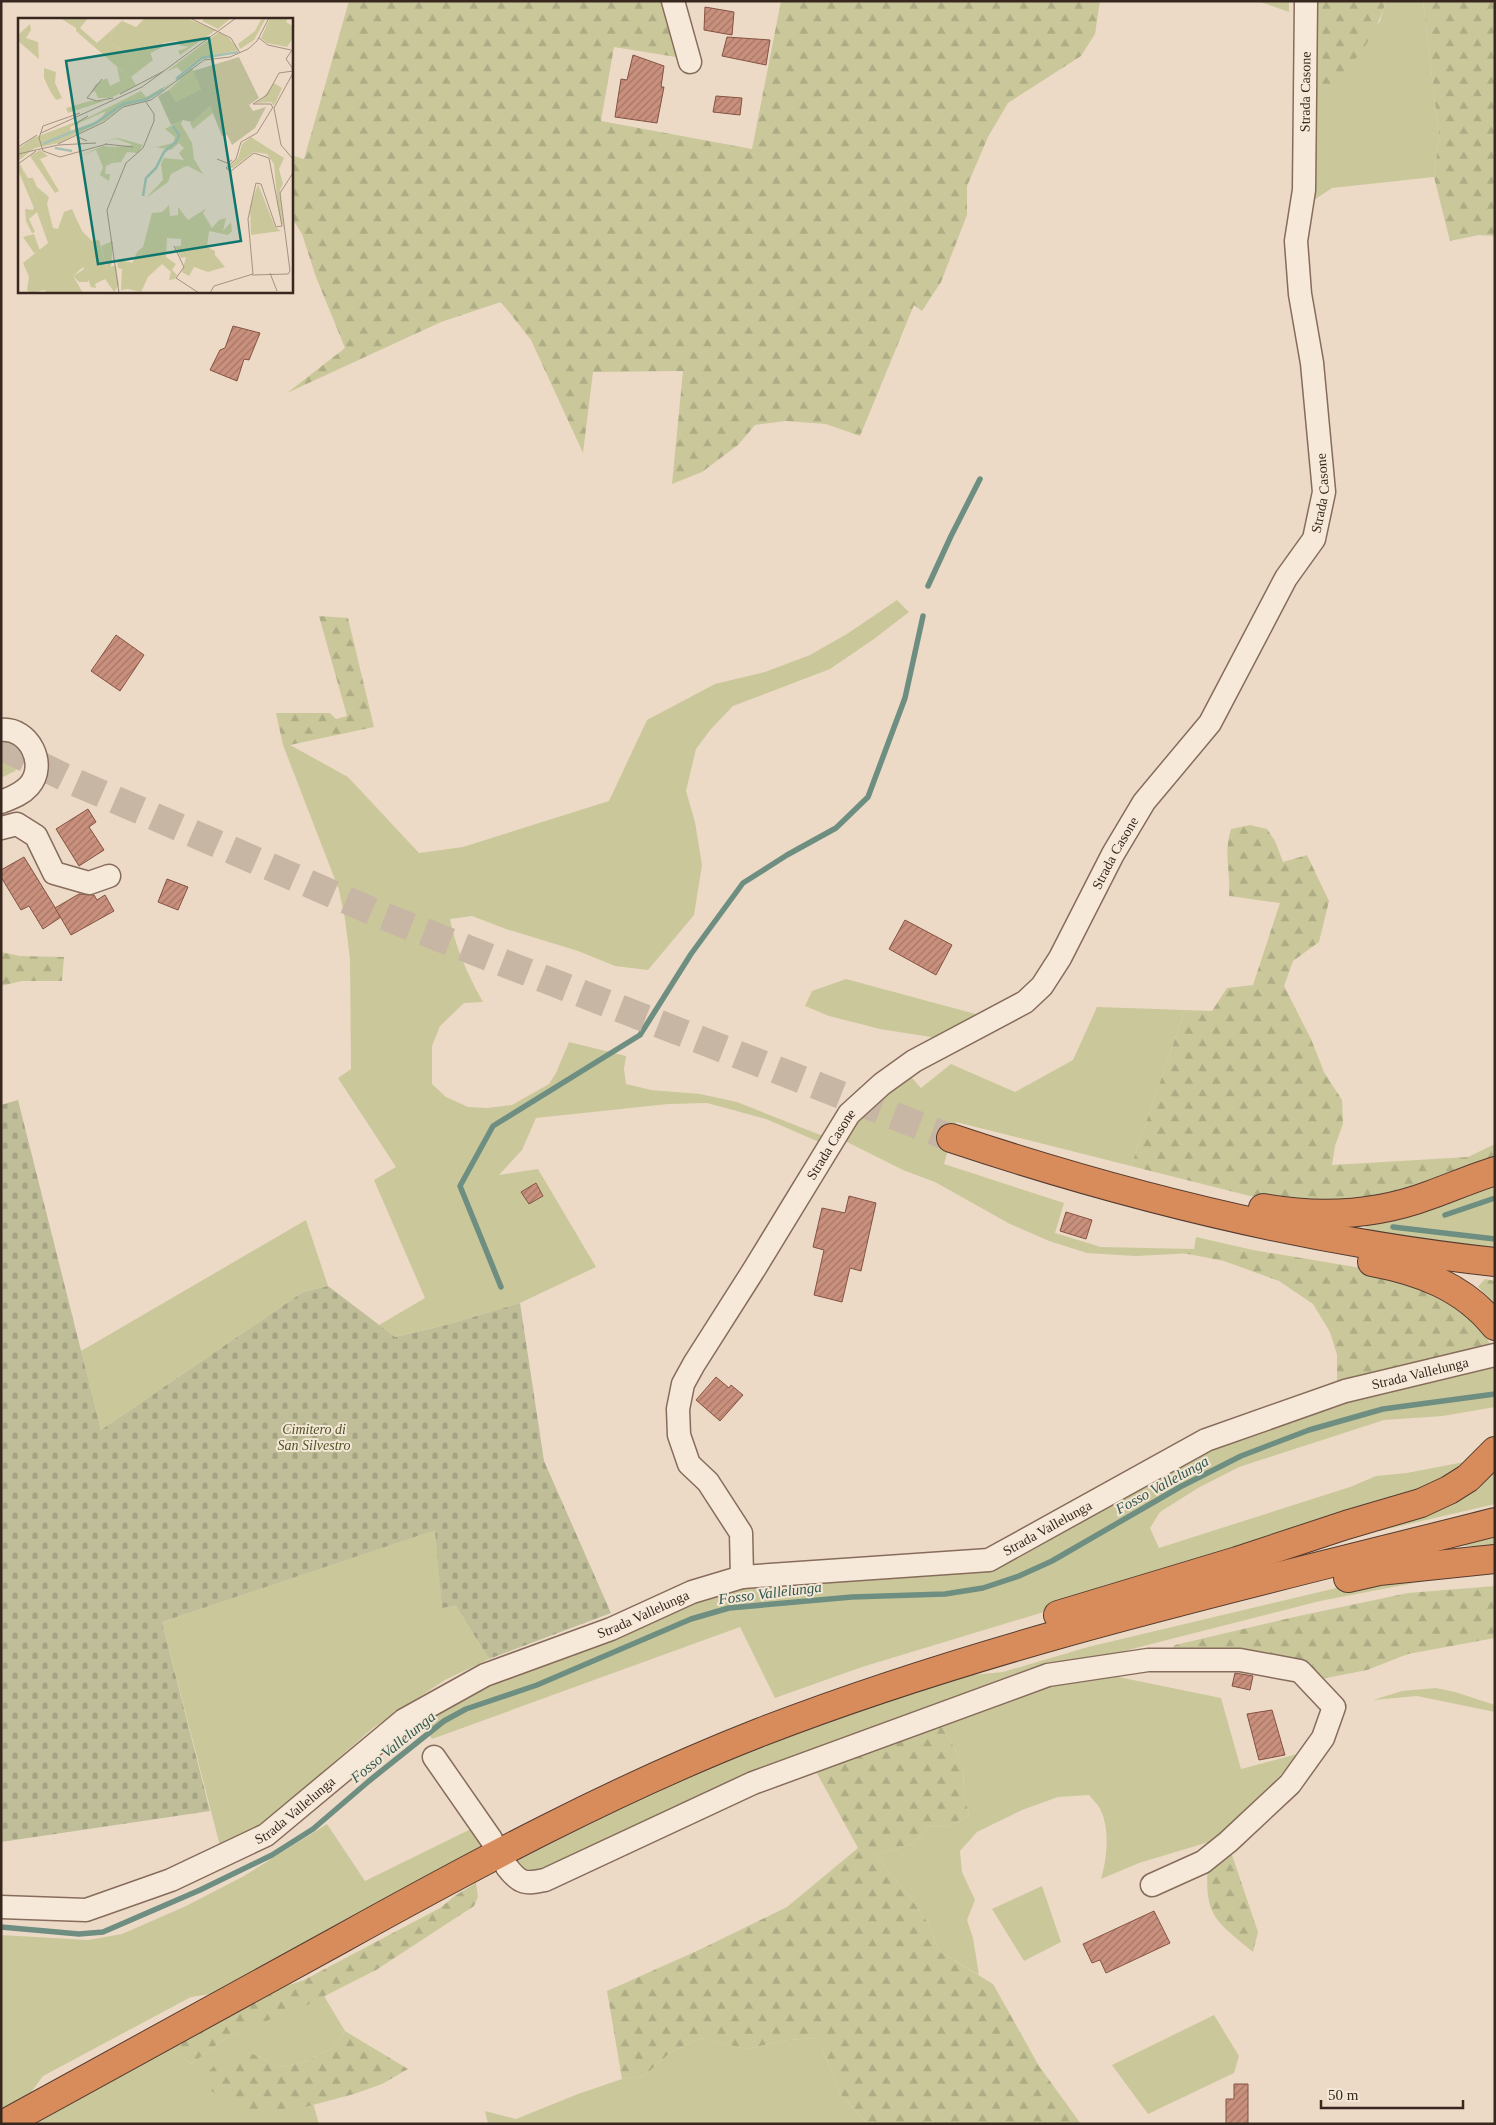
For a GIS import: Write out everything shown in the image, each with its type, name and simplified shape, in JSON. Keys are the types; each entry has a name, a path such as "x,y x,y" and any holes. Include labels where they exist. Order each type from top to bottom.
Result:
{"highway":[{"path":"951,1138 1087,1182 1211,1213 1367,1245 1495,1262"},
{"path":"1211,1213 1232,1203 1300,1213 1348,1213 1377,1210 1430,1196 1495,1171"},
{"path":"1279,1228 1304,1248 1392,1266 1425,1275 1462,1295 1479,1308 1495,1326"},
{"path":"987,1654 1000,1632 1237,1561 1346,1525 1421,1503 1449,1490 1468,1478 1495,1451"},
{"path":"4,2124 452,1877 558,1824 758,1733 858,1696 987,1654 1057,1634 1495,1522"},
{"path":"1285,1576 1310,1587 1379,1571 1495,1559"}],"street":[{"path":"673,1 690,62"},
{"name":"Strada Casone","path":"742,1578 741,1533 708,1482 689,1464 679,1435 678,1408 683,1384 694,1364 752,1274 849,1114 882,1084 914,1061 1026,1002 1042,986 1060,958 1114,854 1144,802 1210,723 1286,578 1314,539 1324,492 1313,369 1300,294 1296,241 1304,190 1306,1"},
{"path":"1,730 11,729 24,737 34,751 37,772 30,785 20,794 1,802"},
{"path":"1,828 17,824 36,836 54,873 89,883 109,876"},
{"name":"Strada Vallelunga","path":"1,1907 86,1910 171,1880 266,1835 404,1720 485,1675 611,1629 692,1592 742,1578 989,1560 1206,1440 1345,1390 1495,1355"},
{"path":"507,1867 519,1881 529,1884 545,1880 753,1783 1048,1675 1148,1660 1197,1659 1240,1660 1300,1671 1334,1707 1323,1738 1290,1784 1228,1842 1204,1862 1152,1886"},
{"path":"434,1757 491,1839"}],"green space":[{"path":"349,1 661,1 676,57 614,47 601,121 752,149 781,1 1100,1 1095,34 1081,56 1008,103 988,137 967,186 967,215 941,282 922,311 914,305 860,436 826,424 786,421 755,425 738,445 702,472 672,484 683,371 593,372 583,453 531,340 501,302 441,322 287,393 345,348 316,277 302,234 292,219 292,155 304,159"},
{"path":"1258,1 1289,1 1289,12"},
{"path":"1313,1 1386,1 1373,32 1356,58 1335,80 1309,101"},
{"path":"1386,1 1423,1 1439,135 1434,177 1332,188 1305,206 1309,101 1380,21"},
{"path":"1423,1 1495,1 1495,236 1479,235 1450,241 1434,177 1439,135"},
{"path":"897,600 909,612 874,639 830,669 733,706 711,729 696,749 686,791 695,822 702,865 694,915 648,970 615,966 578,951 506,929 472,916 450,919 463,962 483,1002 464,1003 440,1026 432,1046 432,1084 446,1097 468,1107 487,1108 512,1105 549,1084 556,1073 569,1042 626,1056 624,1069 626,1084 651,1090 700,1094 737,1102 823,1136 819,1142 766,1119 707,1103 668,1104 536,1118 522,1150 499,1175 538,1169 596,1267 520,1303 446,1325 395,1337 379,1325 425,1298 374,1180 396,1167 338,1078 351,1069 350,959 345,919 339,890 283,745 290,745 348,777 419,853 463,847 609,801 647,720 715,684 765,672 810,655 847,634"},
{"path":"319,616 348,618 374,727 283,745 276,713 330,713 336,719 347,716"},
{"path":"6,745 16,750 22,756 15,771 1,778 1,746"},
{"path":"1250,825 1267,829 1275,841 1283,862 1307,855 1329,901 1319,942 1293,961 1284,986 1311,1039 1324,1072 1342,1100 1343,1124 1335,1146 1332,1165 1468,1157 1495,1144 1495,1158 1380,1200 1295,1203 1250,1196 1131,1166 1185,1010 1212,1011 1227,988 1253,985 1280,903 1229,896 1227,855 1231,829"},
{"path":"1,952 20,956 64,957 62,981 22,981 1,986"},
{"path":"846,979 983,1016 943,1039 880,1029 829,1016 805,1006 812,991"},
{"path":"1097,1007 1185,1010 1131,1166 956,1122 944,1164 1064,1203 1055,1233 1101,1247 1194,1249 1196,1237 1253,1250 1136,1256 1087,1253 1049,1241 1010,1224 935,1182 903,1170 839,1138 906,1071 921,1088 951,1064 1015,1092 1073,1060"},
{"name":"Cimitero di San Silvestro","path":"18,1100 101,1430 303,1292 328,1286 395,1337 446,1325 520,1303 544,1461 611,1613 489,1659 456,1606 442,1608 435,1530 162,1622 210,1811 1,1842 1,1105"},
{"path":"1495,1182 1495,1248 1386,1234 1366,1228 1365,1225 1368,1222"},
{"path":"306,1220 328,1286 303,1292 101,1430 81,1351"},
{"path":"1253,1250 1355,1267 1408,1279 1456,1304 1486,1335 1490,1345 1337,1384 1337,1355 1330,1332 1313,1304 1279,1281 1224,1261 1183,1253"},
{"path":"1485,1279 1495,1281 1495,1303 1478,1287"},
{"path":"1495,1359 1495,1407 1443,1416 1384,1420 1239,1467 1198,1488 1160,1512 1150,1528 1159,1548 1350,1487 1376,1476 1407,1473 1495,1456 1495,1504 1379,1531 1374,1512 862,1667 775,1698 740,1627 432,1739 418,1720 485,1684 736,1585 992,1565 1195,1454 1368,1389"},
{"path":"436,1529 442,1608 456,1606 489,1659 445,1680 373,1728 266,1821 220,1846 162,1622"},
{"path":"1495,1532 1495,1546 1444,1546"},
{"path":"1456,1575 1320,1601 1010,1680 540,1872 527,1872 511,1862 651,1792 774,1739 952,1677 1003,1672 1088,1647 1383,1577"},
{"path":"1495,1586 1495,1638 1408,1654 1367,1670 1316,1680 1165,1657 1175,1645 1294,1617 1408,1593"},
{"path":"1104,1674 1221,1698 1241,1769 1301,1753 1222,1838 1139,1863 1101,1879 1106,1854 1106,1827 1100,1809 1089,1795 1058,1797 1022,1810 977,1832 960,1851 962,1872 975,1900 967,1920 973,1938 979,1975 939,1951 928,1923 909,1896 875,1855 912,1844 929,1826 948,1827 969,1815 964,1794 963,1763 938,1720 1056,1681"},
{"path":"1436,1688 1495,1705 1495,1712 1417,1696 1373,1700 1402,1691"},
{"path":"938,1720 963,1763 964,1794 969,1815 948,1827 929,1826 912,1844 875,1855 909,1896 928,1923 939,1951 993,1984 1039,2066 1081,2124 868,2124 841,2095 818,2038 787,2040 746,2049 702,2038 671,2052 644,2076 622,2079 607,1991 699,1950 787,1907 858,1848 814,1768"},
{"path":"327,1824 365,1881 477,1826 490,1845 217,1993 191,1997 43,2076 29,2095 1,2110 1,1935 88,1940 122,1934 186,1906 244,1876"},
{"path":"1230,1849 1258,1932 1253,1952 1221,1924 1210,1906 1207,1881 1208,1864"},
{"path":"476,1883 478,1897 474,1906 376,1970 307,2005 230,2035 191,2064 170,2047 265,1993 304,1980 440,1908 456,1895"},
{"path":"1042,1886 1061,1942 1024,1961 992,1909"},
{"path":"324,1996 345,2031 333,2048 304,2062 281,2067 253,2054 290,2111 313,2103 319,2124 36,2124 170,2047 191,2064 230,2035"},
{"path":"1214,2015 1239,2056 1234,2073 1148,2114 1112,2065"},
{"path":"345,2031 408,2069 382,2084 354,2094 290,2111 265,2112 248,2110 211,2091 205,2075 217,2063 253,2054 281,2067 304,2062 333,2048"},
{"path":"702,2038 746,2049 787,2040 818,2038 841,2095 868,2124 488,2124 485,2111 516,2119 578,2094 622,2079 644,2076 671,2052"}],"building":[{"path":"705,7 734,12 732,35 704,30"},
{"path":"727,37 770,40 766,65 722,56"},
{"path":"633,55 664,66 661,87 664,87 657,123 615,117 621,79 627,80"},
{"path":"716,96 742,98 740,115 713,112"},
{"path":"233,326 260,333 249,360 244,359 237,381 210,370 220,350 225,348"},
{"path":"116,635 144,655 120,691 91,671"},
{"path":"88,809 96,822 89,827 104,850 79,866 56,829"},
{"path":"24,857 61,917 43,929 29,906 21,910 1,877 1,870"},
{"path":"167,879 188,887 178,910 158,902"},
{"path":"79,894 94,895 97,900 105,895 114,911 71,935 55,908"},
{"path":"905,920 952,945 936,975 889,949"},
{"path":"536,1183 543,1196 529,1204 521,1192"},
{"path":"849,1196 876,1203 861,1271 850,1268 842,1302 814,1295 824,1250 813,1247 822,1208 845,1213"},
{"path":"1066,1212 1092,1220 1086,1239 1060,1231"},
{"path":"716,1377 729,1388 731,1385 743,1395 720,1421 696,1400"},
{"path":"1235,1673 1253,1676 1250,1690 1232,1686"},
{"path":"1272,1710 1285,1755 1259,1760 1247,1714"},
{"path":"1154,1911 1170,1943 1106,1973 1100,1960 1092,1963 1083,1944"},
{"path":"1234,2084 1248,2084 1248,2124 1226,2124 1226,2099 1234,2099"}],"waterway":[{"path":"928,586 980,479"},
{"path":"501,1287 460,1186 493,1126 640,1035 691,954 743,883 787,855 836,828 868,797 905,698 923,616"},
{"path":"1445,1215 1495,1198"},
{"path":"1393,1227 1495,1239"},
{"name":"Fosso Vallelunga","path":"1,1927 79,1934 103,1932 200,1890 272,1855 313,1829 444,1721 466,1709 537,1685 691,1619 729,1608 852,1597 945,1594 983,1588 1019,1576 1052,1561 1180,1487 1241,1456 1309,1430 1383,1409 1495,1394"}],"tunnel":[{"path":"1,746 70,780 381,915 951,1138"}]}
